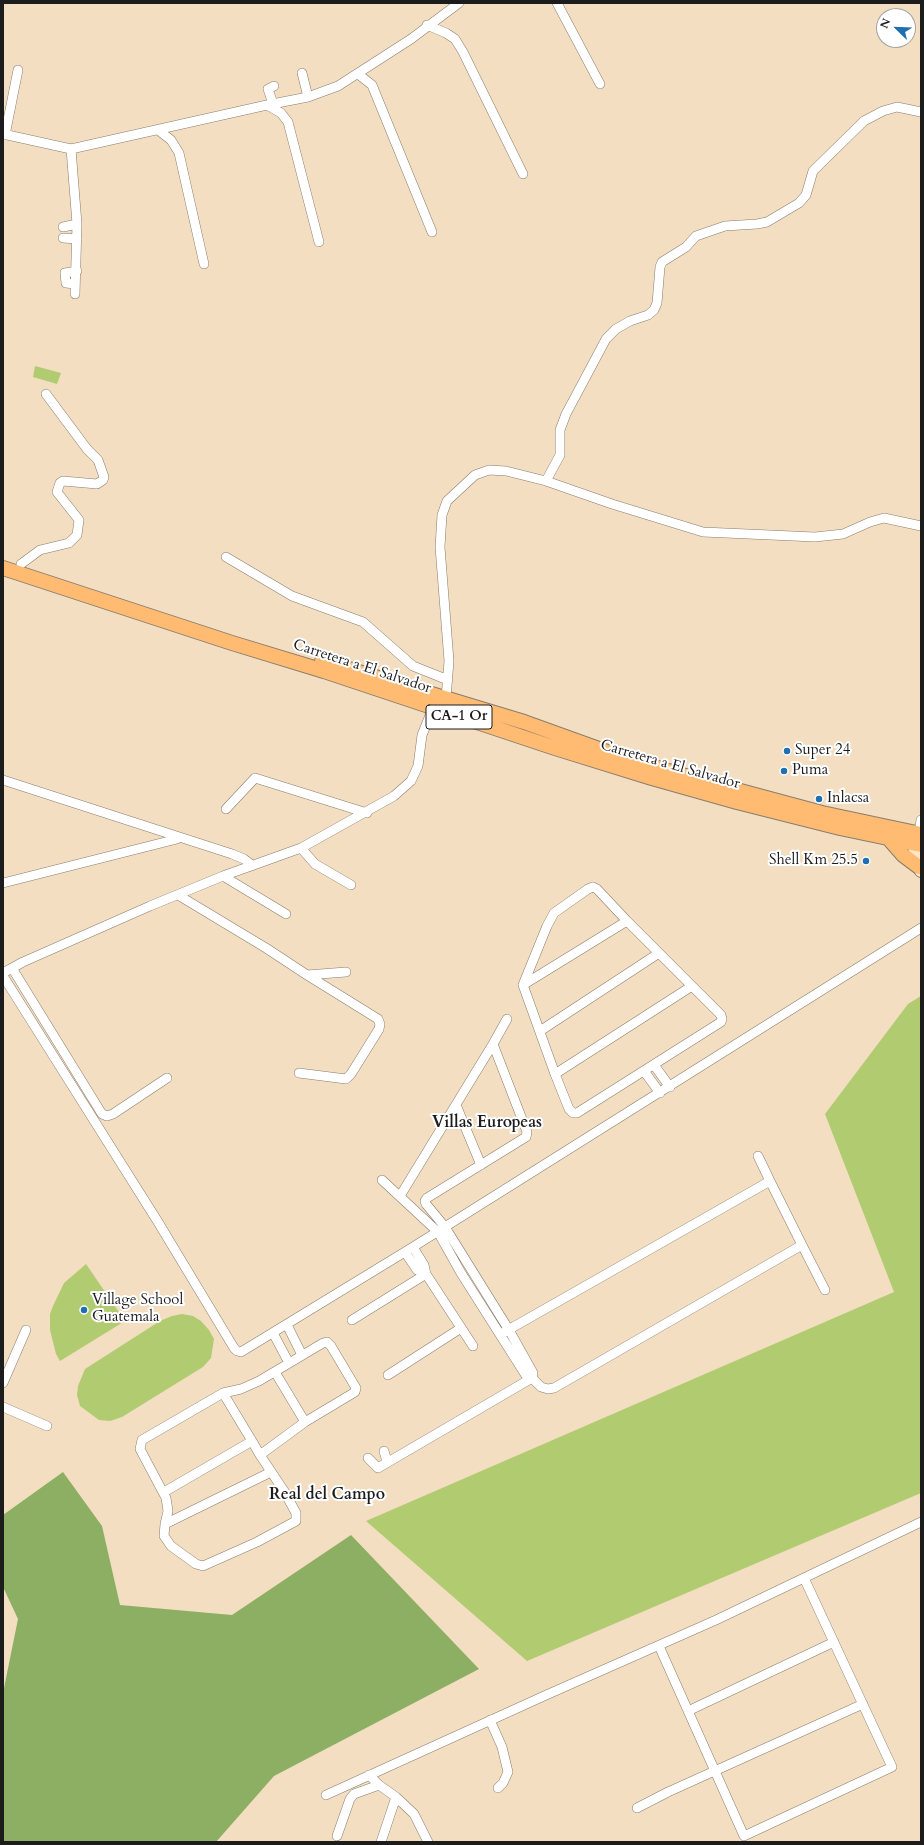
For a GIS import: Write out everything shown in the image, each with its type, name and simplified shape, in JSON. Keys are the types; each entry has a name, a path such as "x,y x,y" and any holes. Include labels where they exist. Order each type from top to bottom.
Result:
{"highway":[{"name":"Carretera a El Salvador","path":"3,558 282,649 530,724 624,758 759,797 822,813 919,847"},
{"name":"Carretera a El Salvador","path":"3,568 555,748 723,798 919,847"},
{"path":"462,718 483,720 529,735 531,733 530,724"},
{"path":"889,839 903,855 919,847"}],"street":[{"path":"18,70 6,106 4,134 71,149 270,104 308,97 338,86 358,74 458,3"},
{"path":"557,3 600,84"},
{"path":"427,26 446,33 455,39 463,52 523,174"},
{"path":"302,73 308,97"},
{"path":"358,74 372,85 432,232"},
{"path":"274,86 268,89 270,104 281,113 288,122 319,242"},
{"path":"546,481 560,455 560,430 566,414 606,339 616,329 630,321 648,315 654,310 657,303 660,267 662,262 686,247 696,236 725,226 767,222 799,203 806,195 813,171 864,121 883,111 897,107 921,112"},
{"path":"158,130 171,140 179,153 204,264"},
{"path":"71,149 77,224 76,294"},
{"path":"63,227 77,224"},
{"path":"63,238 77,238"},
{"path":"21,564 40,550 69,543 77,535 79,520 57,492 60,482 97,484 103,480 104,477 98,460 87,450 46,394"},
{"path":"446,698 449,661 440,547 442,515 447,501 475,475 489,470 506,471 546,481 612,504 703,532 815,537 842,534 870,522 884,518 921,526"},
{"path":"226,557 292,596 363,622 409,663 448,680"},
{"path":"433,708 422,736 418,766 411,781 394,796 367,813 301,848 223,876 178,895 12,968 3,974 158,1222 237,1352 244,1351 405,1252 921,928"},
{"path":"226,809 255,778 367,813"},
{"path":"3,780 178,838 232,854 244,859 252,865"},
{"path":"3,883 178,838"},
{"path":"301,848 315,864 351,886"},
{"path":"223,876 286,914"},
{"path":"593,887 597,889 627,921 721,1015 722,1019 720,1022 654,1065 577,1113 573,1113 569,1109 555,1074 523,985 547,926 554,913 588,889 593,887"},
{"path":"178,895 266,948 378,1019 380,1024 379,1029 351,1074 346,1078 299,1074"},
{"path":"523,985 627,921"},
{"path":"540,1031 659,953"},
{"path":"12,968 102,1114 107,1116 113,1114 167,1078"},
{"path":"307,975 346,972"},
{"path":"555,1074 692,986"},
{"path":"400,1196 493,1044 506,1019"},
{"path":"493,1044 527,1135 523,1140 427,1198 426,1204 430,1208 442,1229 461,1273 479,1290 505,1332 527,1377 532,1378 544,1388 554,1388 802,1245"},
{"path":"654,1065 670,1087"},
{"path":"644,1071 660,1093"},
{"path":"456,1105 481,1164"},
{"path":"758,1156 825,1290"},
{"path":"382,1180 422,1215 442,1229"},
{"path":"505,1332 770,1182"},
{"path":"422,1215 430,1208"},
{"path":"413,1247 424,1265 426,1274 473,1346"},
{"path":"405,1252 417,1270 426,1274"},
{"path":"352,1320 426,1274"},
{"path":"287,1325 302,1355"},
{"path":"388,1375 461,1328"},
{"path":"3,1383 26,1330"},
{"path":"273,1333 289,1363"},
{"path":"223,1393 297,1518 295,1523 206,1565 201,1566 196,1564 171,1546 164,1536 168,1511 164,1492 140,1449 140,1442 223,1393 240,1389 275,1372 302,1355 327,1342 331,1346 356,1389 354,1393 305,1422 260,1455"},
{"path":"275,1372 305,1422"},
{"path":"368,1458 378,1468 532,1378"},
{"path":"3,1407 46,1426"},
{"path":"164,1492 252,1441"},
{"path":"384,1451 387,1462"},
{"path":"165,1524 271,1472"},
{"path":"326,1795 490,1720 659,1646 921,1522"},
{"path":"659,1646 744,1836 892,1768 804,1578"},
{"path":"688,1711 834,1642"},
{"path":"637,1808 668,1792 863,1704"},
{"path":"490,1720 502,1747 508,1772 503,1783 498,1788"},
{"path":"369,1775 414,1814 426,1841"},
{"path":"337,1836 350,1799 354,1794 379,1785"},
{"path":"381,1842 396,1797"}],"green space":[{"path":"35,366 61,373 57,384 33,377"},
{"path":"921,996 921,1493 527,1661 366,1521 894,1292 825,1114 908,1004"},
{"name":"Village School Guatemala","path":"86,1264 125,1321 60,1361 56,1354 50,1330 50,1314 64,1283"},
{"path":"182,1314 193,1316 201,1321 209,1330 214,1339 211,1358 203,1367 122,1417 110,1421 99,1420 80,1406 77,1395 78,1386 85,1369 160,1321"},
{"path":"63,1472 102,1526 120,1605 232,1615 351,1535 479,1669 274,1776 216,1842 3,1842 3,1693 18,1619 3,1587 3,1515"}],"place":[{"name":"Super 24","path":"787,751"},
{"name":"Puma","path":"784,771"},
{"name":"Inlacsa","path":"819,799"},
{"name":"Shell Km 25.5","path":"866,861"},
{"name":"Village School Guatemala","path":"84,1310"}],"district":[{"name":"Villas Europeas","path":"487,1123"},
{"name":"Real del Campo","path":"327,1495"}]}
